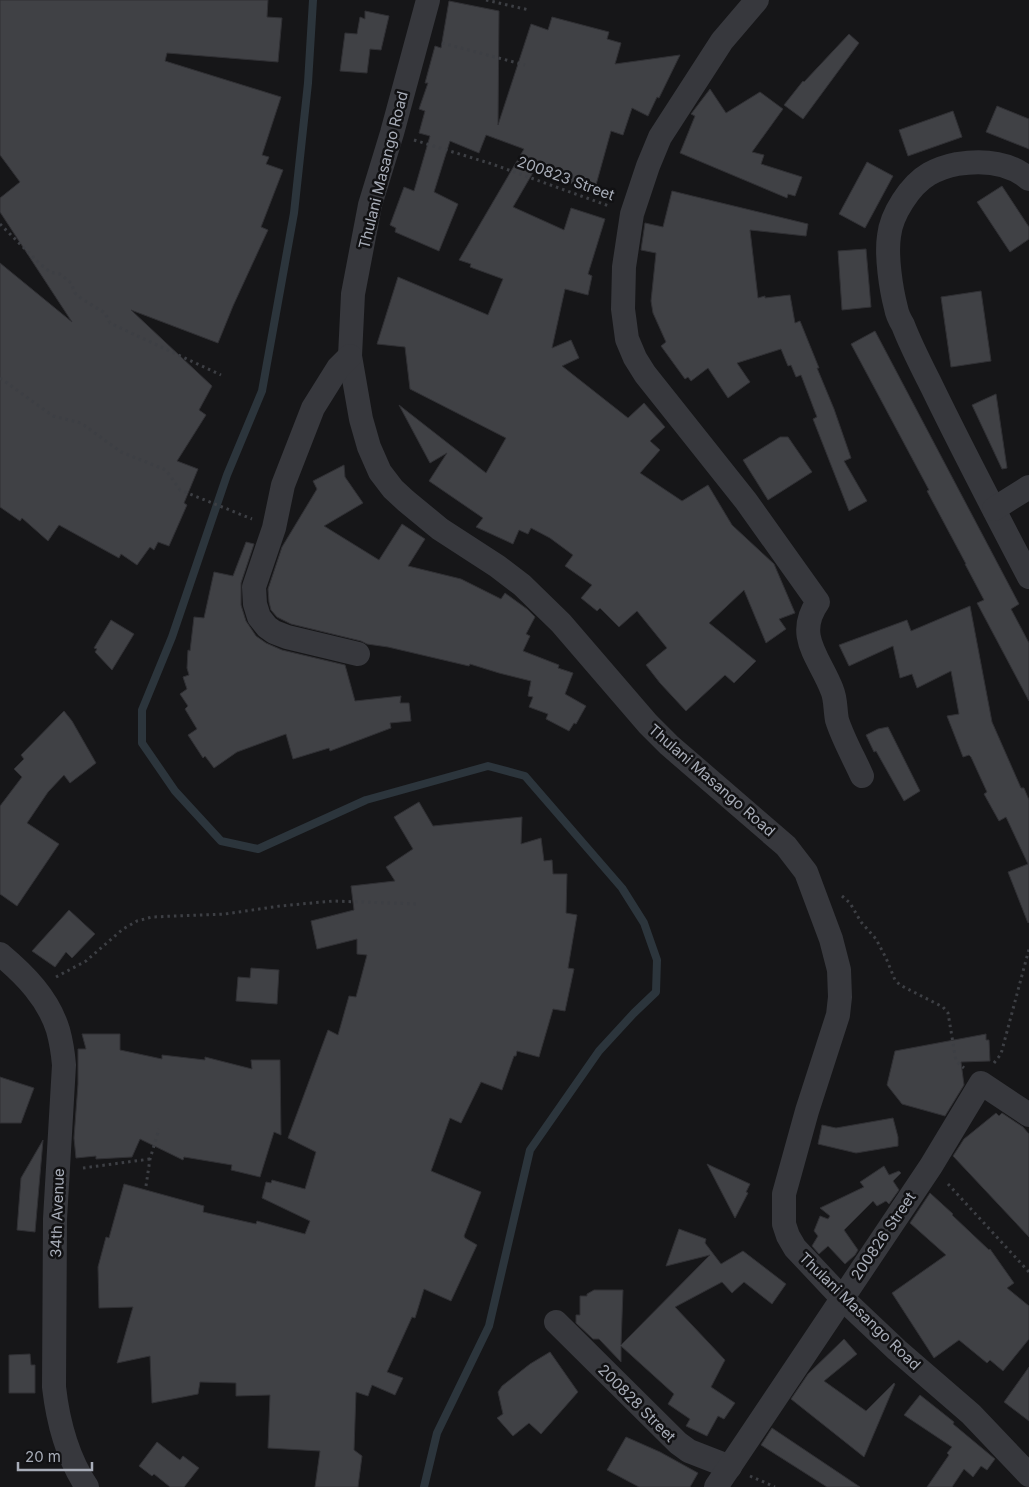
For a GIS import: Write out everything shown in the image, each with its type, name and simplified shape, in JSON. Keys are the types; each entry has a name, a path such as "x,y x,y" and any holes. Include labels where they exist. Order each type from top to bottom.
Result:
{"street":[{"name":"Thulani Masango Road","path":"428,0 392,133 370,205 355,285 350,356 361,419 369,447 380,472 406,501 424,516 497,566 528,591 561,623 648,724 669,745 786,846 806,872 831,939 839,970 840,997 838,1015 784,1194 784,1224 788,1236 795,1248 842,1298 897,1350 971,1414 1029,1475"},
{"path":"757,0 722,41 660,137 648,166 632,214 624,267 623,309 626,339 645,374 746,501 818,602 811,612 808,625 809,637 813,652 833,691 837,719 841,730 862,776"},
{"path":"1029,179 1022,172 988,162 968,162 946,166 927,174 911,190 895,213 889,236 889,267 896,309 942,407 1029,576"},
{"path":"350,356 338,368 313,408 283,485 274,528 254,587 255,604 259,617 274,632 287,637 358,654"},
{"path":"994,508 1029,487"},
{"name":"34th Avenue","path":"0,954 14,966 42,997 58,1030 64,1065 55,1219 54,1387 57,1410 66,1446 77,1472 87,1487"},
{"path":"981,1083 1029,1115"},
{"name":"200826 Street","path":"716,1487 931,1166 981,1083"},
{"name":"200828 Street","path":"556,1322 678,1443 689,1451 730,1467"}],"path":[{"path":"486,0 529,10"},
{"path":"417,37 525,65"},
{"name":"200823 Street","path":"392,133 492,164 632,214"},
{"path":"0,224 40,264 50,272 60,274 71,283 75,293 105,313 110,323 221,375"},
{"path":"0,378 52,416 81,423 121,452 166,470 180,490 237,512"},
{"path":"806,872 822,880 850,902 861,922 876,939 895,980 900,985 943,1007 948,1013 956,1061 981,1083 1000,1054 1029,949"},
{"path":"33,987 73,969 86,961 123,930 146,918 226,914 333,901 419,904"},
{"path":"146,1186 150,1159 159,1129"},
{"path":"58,1174 86,1166 150,1159"},
{"path":"931,1166 1029,1272"}],"building":[{"path":"0,0 268,0 267,17 282,18 278,62 167,53 165,61 281,97 262,155 269,157 266,164 283,170 261,227 268,230 218,343 131,310 212,386 199,410 206,415 177,461 198,469 184,503 187,505 169,546 158,542 154,550 150,547 137,565 121,554 119,558 59,525 48,541 22,518 20,521 0,507 0,263 72,322 0,212 0,198 20,182 0,155"},
{"path":"449,1 499,11 498,125 531,24 548,30 552,17 609,32 607,39 621,43 615,64 680,55 648,116 632,108 623,135 611,131 594,192 535,169 513,207 564,230 571,208 605,219 588,274 592,276 588,295 565,289 552,348 571,340 579,358 562,366 628,418 644,403 665,427 650,441 660,450 640,473 682,501 708,485 732,525 774,564 795,613 779,619 786,629 766,643 744,590 709,623 756,661 734,683 725,675 686,711 646,665 667,648 637,611 619,627 600,608 597,611 581,598 592,585 565,566 573,555 550,538 531,528 528,534 519,530 513,544 476,527 483,518 429,481 447,453 430,463 399,405 486,473 506,438 410,389 405,347 377,344 398,277 488,315 503,279 470,267 471,264 459,260 524,149 486,135 479,153 450,141 434,192 458,204 439,251 395,232 396,228 390,225 404,187 414,191 430,136 419,133 425,111 419,109 428,83 425,83 435,46 441,48"},
{"path":"365,11 389,16 381,50 370,49 367,73 340,71 345,33 357,34 360,17 365,19"},
{"path":"849,34 859,43 803,119 784,105 803,81"},
{"path":"710,89 726,113 760,92 783,109 752,152 764,155 761,164 802,177 795,196 788,194 787,198 680,153 695,116 691,114"},
{"path":"997,106 1029,119 1029,149 986,132"},
{"path":"953,111 962,137 908,156 899,130"},
{"path":"867,162 893,176 865,228 839,214"},
{"path":"1002,186 1029,227 1029,239 1010,252 977,202"},
{"path":"672,191 808,224 806,236 750,230 758,298 790,295 795,323 800,321 851,458 844,461 867,501 849,511 813,419 817,417 801,375 796,377 791,365 788,366 781,349 737,363 750,382 728,398 708,368 691,381 688,377 685,379 661,346 666,342 653,313 651,301 656,253 641,250 645,223 663,227"},
{"path":"866,249 871,307 842,310 838,251"},
{"path":"981,291 991,361 951,367 941,297"},
{"path":"875,331 1019,604 1011,609 1029,643 1029,701 977,603 984,600 927,491 929,490 851,344"},
{"path":"996,394 1007,468 1002,469 972,405"},
{"path":"780,437 788,437 812,472 768,500 743,460"},
{"path":"344,465 345,477 363,503 324,526 379,560 402,524 425,539 408,566 461,579 501,599 505,593 527,609 535,617 526,634 530,636 523,651 559,665 558,668 573,673 565,694 586,706 576,724 574,723 569,731 546,719 548,714 529,707 533,697 528,696 531,681 470,664 469,666 367,644 291,624 277,617 271,610 268,589 282,547 317,489 313,481"},
{"path":"246,542 254,544 241,583 241,605 246,621 256,636 282,650 345,665 355,701 401,696 400,703 409,703 411,721 390,723 391,728 330,751 329,748 293,759 286,734 237,752 214,768 205,756 203,758 188,735 197,729 185,709 188,706 180,694 187,689 183,677 189,675 187,668 188,650 190,651 194,617 204,618 214,572 233,576"},
{"path":"970,606 992,722 1021,788 1024,788 1029,800 1028,923 1008,872 1028,864 1006,817 999,821 984,794 987,792 971,757 969,755 963,757 947,716 959,714 951,671 917,688 912,674 900,678 893,646 849,666 839,645 907,620 911,631"},
{"path":"111,620 134,634 112,670 95,652 97,649 94,648"},
{"path":"64,711 72,721 96,763 70,783 64,775 48,792 27,823 59,844 17,906 0,894 0,806 22,777 14,769 24,759 21,755"},
{"path":"888,727 920,791 904,801 876,751 874,752 866,735 878,729"},
{"path":"419,802 433,826 522,817 521,844 541,838 544,861 552,860 553,874 567,874 566,913 577,915 568,968 574,969 565,1011 553,1009 539,1057 517,1051 502,1090 481,1082 461,1123 450,1118 431,1171 481,1192 464,1236 477,1245 451,1301 424,1289 415,1318 412,1317 387,1372 403,1378 395,1395 372,1385 368,1396 356,1392 354,1450 362,1456 358,1487 315,1487 320,1451 268,1448 270,1395 236,1396 236,1383 200,1382 198,1394 152,1403 150,1356 117,1363 133,1307 99,1308 98,1267 106,1237 109,1238 124,1184 204,1206 203,1212 256,1224 257,1221 305,1234 310,1221 262,1198 266,1182 271,1183 272,1180 305,1189 316,1152 288,1138 328,1030 338,1035 349,996 356,997 367,955 357,954 357,939 317,949 311,921 354,910 351,886 395,881 386,867 413,849 394,817"},
{"path":"69,910 95,934 72,958 66,952 55,967 32,951"},
{"path":"251,968 279,970 277,1004 236,1001 238,977 250,978"},
{"path":"82,1034 120,1034 120,1050 162,1059 162,1055 205,1060 205,1057 252,1069 251,1060 280,1060 281,1135 274,1132 260,1177 231,1170 232,1165 184,1157 183,1160 140,1139 132,1157 96,1159 96,1156 76,1158 74,1138 78,1084 78,1049 86,1049"},
{"path":"986,1034 986,1040 989,1040 990,1061 961,1062 964,1085 945,1116 902,1104 887,1085 895,1051"},
{"path":"0,1077 34,1088 21,1123 0,1123"},
{"path":"996,1113 999,1116 1002,1113 1023,1127 1029,1134 1029,1237 953,1156 964,1139"},
{"path":"893,1118 898,1137 898,1146 856,1153 818,1144 822,1125 836,1128"},
{"path":"43,1140 35,1232 17,1230 21,1178"},
{"path":"707,1164 750,1184 746,1192 748,1193 735,1218"},
{"path":"884,1166 889,1175 899,1171 901,1173 893,1181 899,1190 889,1204 886,1201 877,1206 873,1201 844,1230 858,1250 855,1255 845,1264 828,1246 819,1254 812,1246 818,1236 814,1231 820,1216 828,1219 830,1216 820,1208 864,1187 860,1182"},
{"path":"930,1193 990,1249 1014,1283 1007,1288 1029,1306 1029,1339 1003,1371 990,1360 987,1363 959,1340 934,1358 892,1293 946,1255 910,1223"},
{"path":"679,1229 706,1239 705,1243 721,1264 743,1251 786,1284 772,1304 744,1282 732,1293 722,1282 675,1307 725,1360 711,1387 735,1403 724,1419 718,1416 707,1436 686,1426 690,1419 668,1404 674,1394 621,1346 621,1362 599,1339 593,1339 576,1323 576,1315 580,1315 580,1296 587,1296 587,1294 594,1290 623,1290 621,1345 710,1255 666,1266"},
{"path":"844,1339 857,1354 824,1381 866,1411 895,1384 864,1457 791,1399 808,1374"},
{"path":"550,1352 578,1392 541,1434 529,1423 513,1436 497,1418 503,1414 498,1392 502,1386 530,1364"},
{"path":"30,1354 31,1365 35,1365 35,1393 9,1393 9,1355"},
{"path":"1029,1367 1029,1421 1004,1402"},
{"path":"920,1395 954,1422 953,1424 995,1459 987,1470 981,1466 973,1477 964,1469 952,1487 927,1487 949,1455 947,1453 952,1447 904,1415"},
{"path":"772,1428 860,1487 827,1487 761,1445"},
{"path":"626,1437 660,1452 698,1473 690,1487 639,1487 607,1470"},
{"path":"157,1442 180,1460 183,1456 199,1468 184,1487 170,1487 154,1474 152,1476 139,1466"}],"waterway":[{"path":"313,0 308,83 294,213 262,391 227,475 172,637 142,710 142,743 175,791 221,841 258,849 366,800 488,766 525,776 622,888 644,923 657,960 656,992 599,1051 530,1150 489,1326 437,1433 424,1487"}]}
